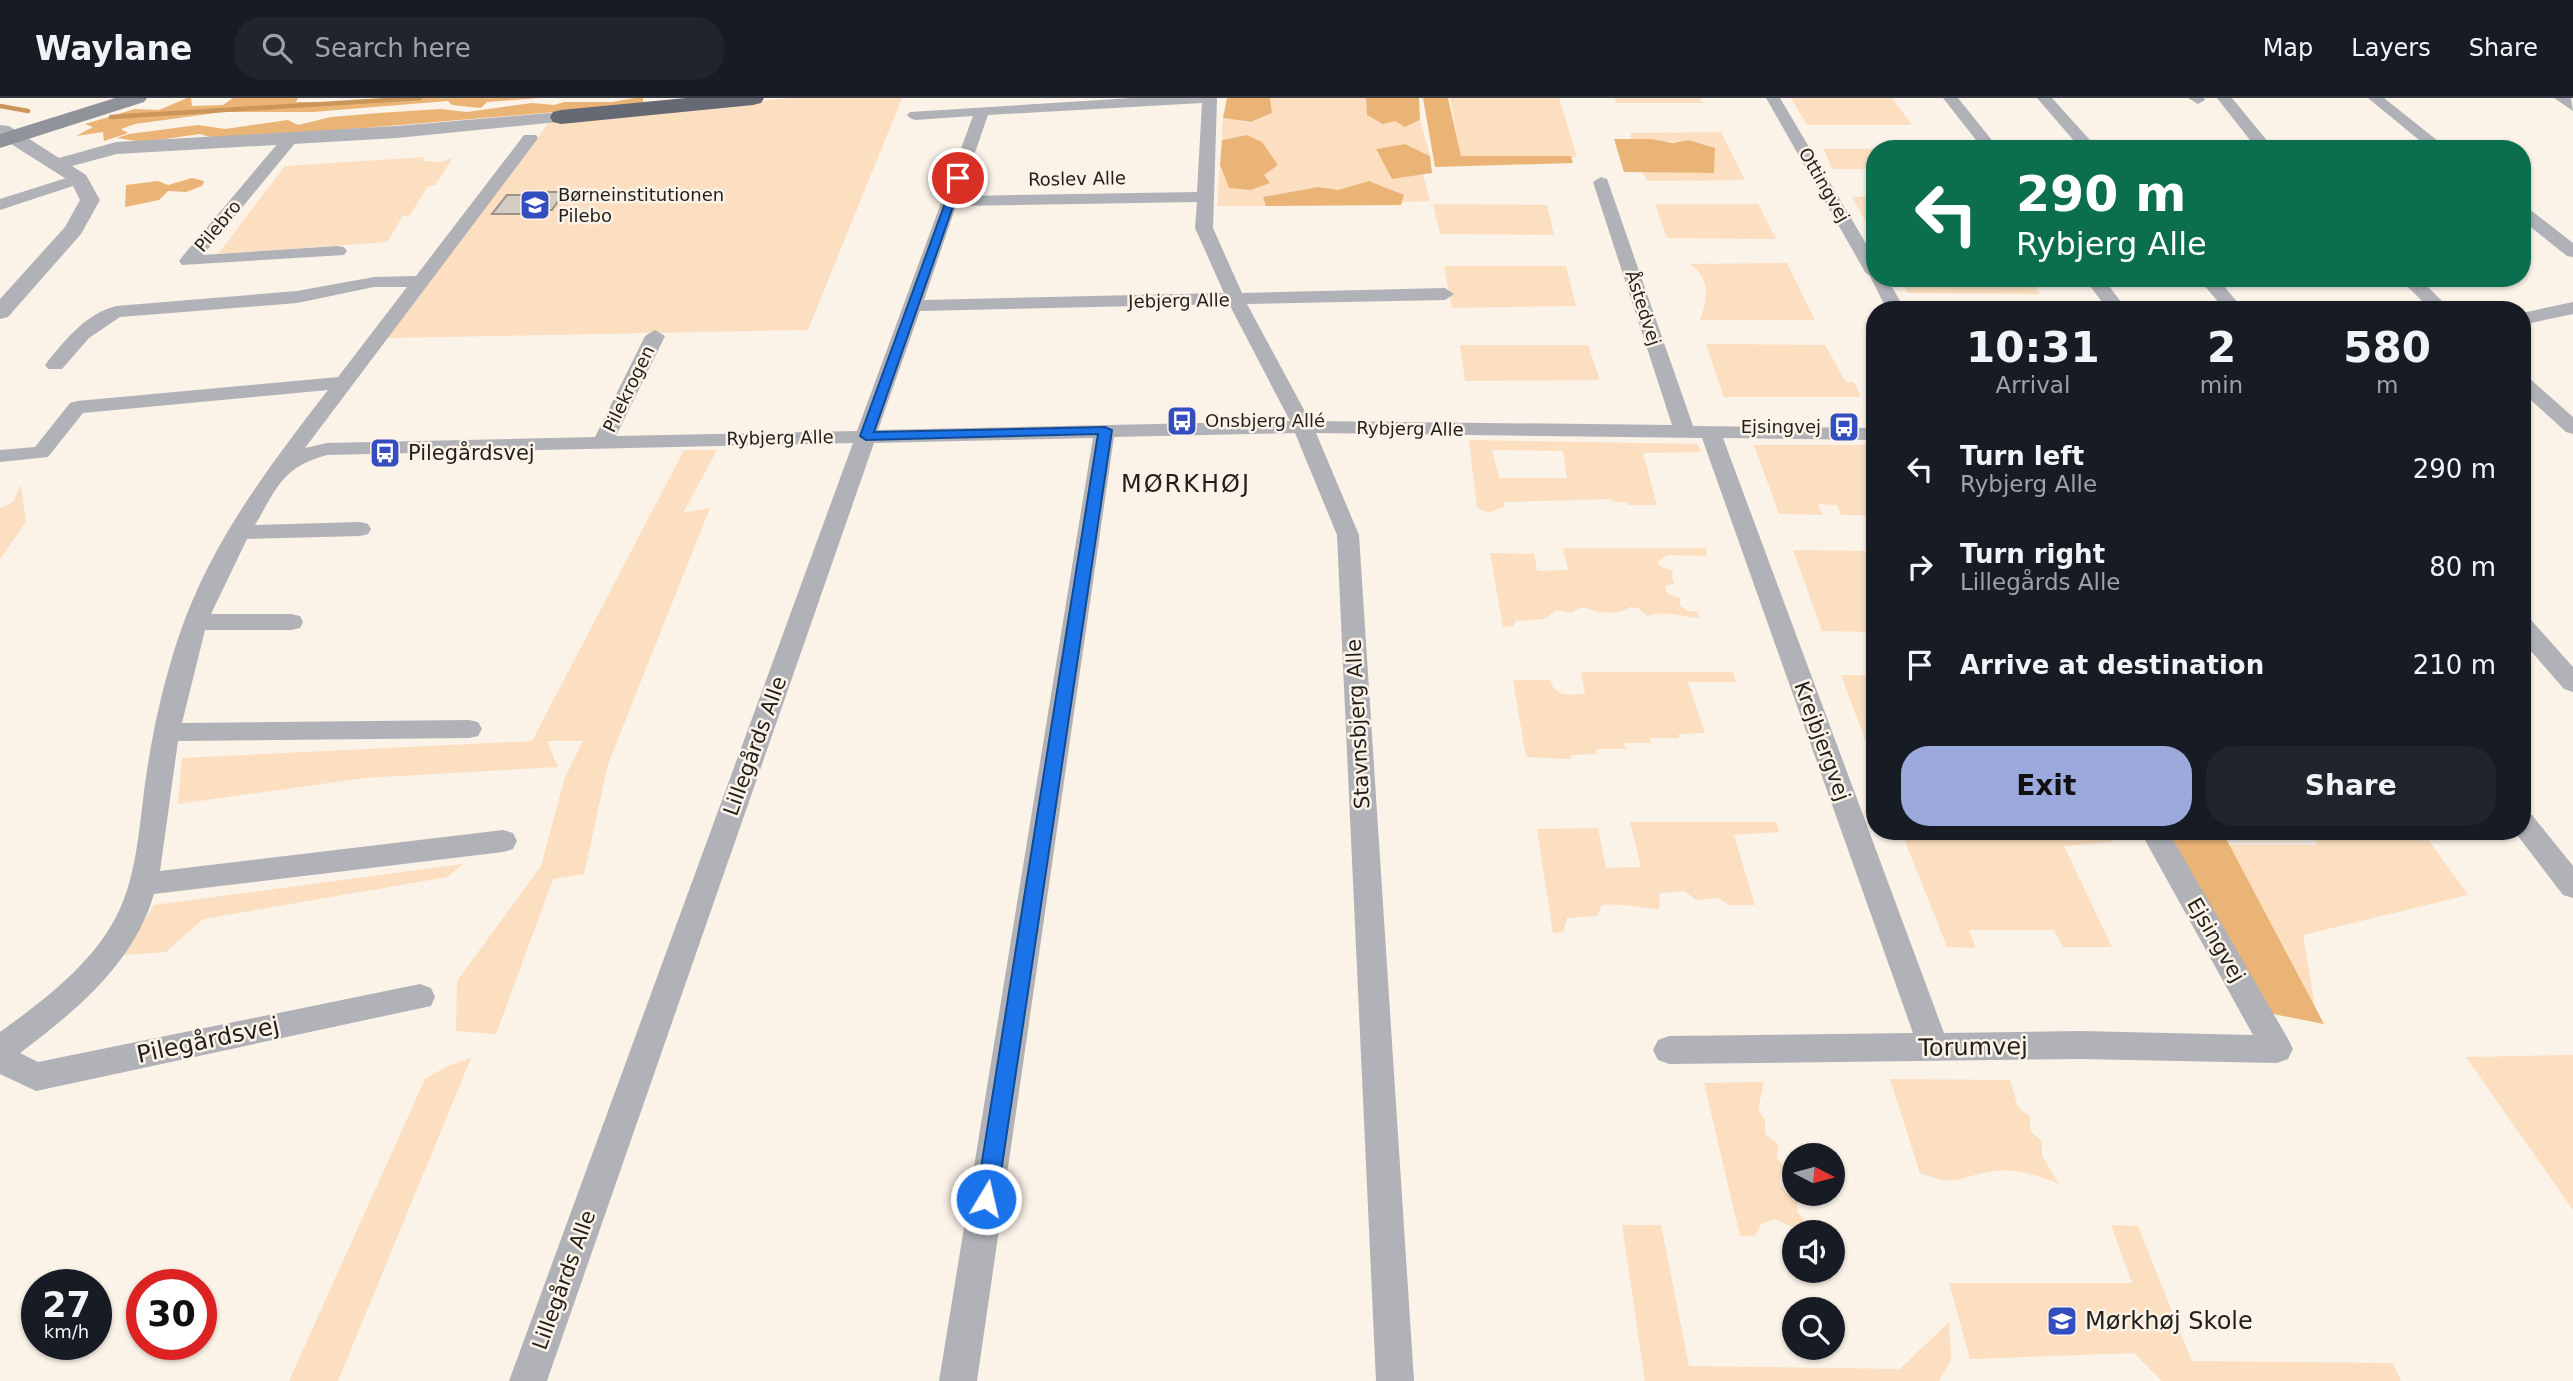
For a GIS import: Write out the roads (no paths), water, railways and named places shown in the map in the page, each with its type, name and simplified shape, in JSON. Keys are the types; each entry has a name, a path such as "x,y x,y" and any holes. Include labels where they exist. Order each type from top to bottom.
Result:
{"highway":[{"path":"561,117 753,98"}],"main road":[{"path":"4,135 107,98"},
{"path":"4,135 137,98"}],"street":[{"path":"915,115 1210,98"},
{"name":"Stavnsbjerg Alle","path":"1210,98 1204,228 1236,300 1304,427 1349,535 1395,1381"},
{"name":"Ottingvej","path":"1773,98 1866,258"},
{"path":"1950,98 1984,140"},
{"path":"2044,98 2082,140"},
{"path":"2224,98 2257,140"},
{"path":"2375,98 2429,140"},
{"path":"2561,98 2573,106"},
{"name":"Lillegårds Alle","path":"528,1381 982,111"},
{"path":"0,205 69,171 129,151 561,117"},
{"path":"0,312 74,230 90,200 69,171 4,135"},
{"path":"0,1050 38,1021 90,973 130,919 142,884 167,732 196,622 211,585 239,532 278,469 530,138"},
{"name":"Pilebro","path":"290,139 188,261 338,251"},
{"name":"Åstedvej","path":"1601,182 1698,433"},
{"name":"Roslev Alle","path":"950,201 1205,197"},
{"path":"2531,219 2573,252"},
{"path":"55,365 84,330 98,319 117,312 297,296 374,282 421,281"},
{"path":"2100,287 2111,301"},
{"path":"2215,287 2227,301"},
{"path":"2418,287 2432,301"},
{"name":"Jebjerg Alle","path":"913,306 1446,294"},
{"path":"2531,317 2573,308"},
{"name":"Pilekrogen","path":"602,443 655,336"},
{"path":"0,456 41,453 77,407 345,382"},
{"path":"2531,390 2573,428"},
{"name":"Rybjerg Alle","path":"278,469 299,457 327,449 1105,430 1304,427 1866,434"},
{"path":"958,1381 1105,430"},
{"name":"Krejbjergvej","path":"1698,433 1934,1048"},
{"path":"239,532 360,529"},
{"path":"196,622 291,622"},
{"path":"2531,636 2573,683"},
{"path":"167,732 469,729"},
{"path":"2531,833 2573,887"},
{"name":"Ejsingvej","path":"2159,840 2277,1049"},
{"path":"142,884 503,841"},
{"name":"Pilegårdsvej","path":"0,1058 36,1077 420,997"},
{"name":"Torumvej","path":"1669,1050 2080,1045 2277,1049"}],"waterway":[{"path":"111,117 420,98"},
{"path":"0,106 28,111"}],"place":[{"name":"Børneinstitutionen Pilebo","path":"535,205"},
{"name":"Onsbjerg Allé","path":"1182,421"},
{"name":"Ejsingvej","path":"1844,427"},
{"name":"Pilegårdsvej","path":"385,453"},
{"name":"Mørkhøj Skole","path":"2062,1321"}],"district":[{"name":"MØRKHØJ","path":"1186,484"}]}
